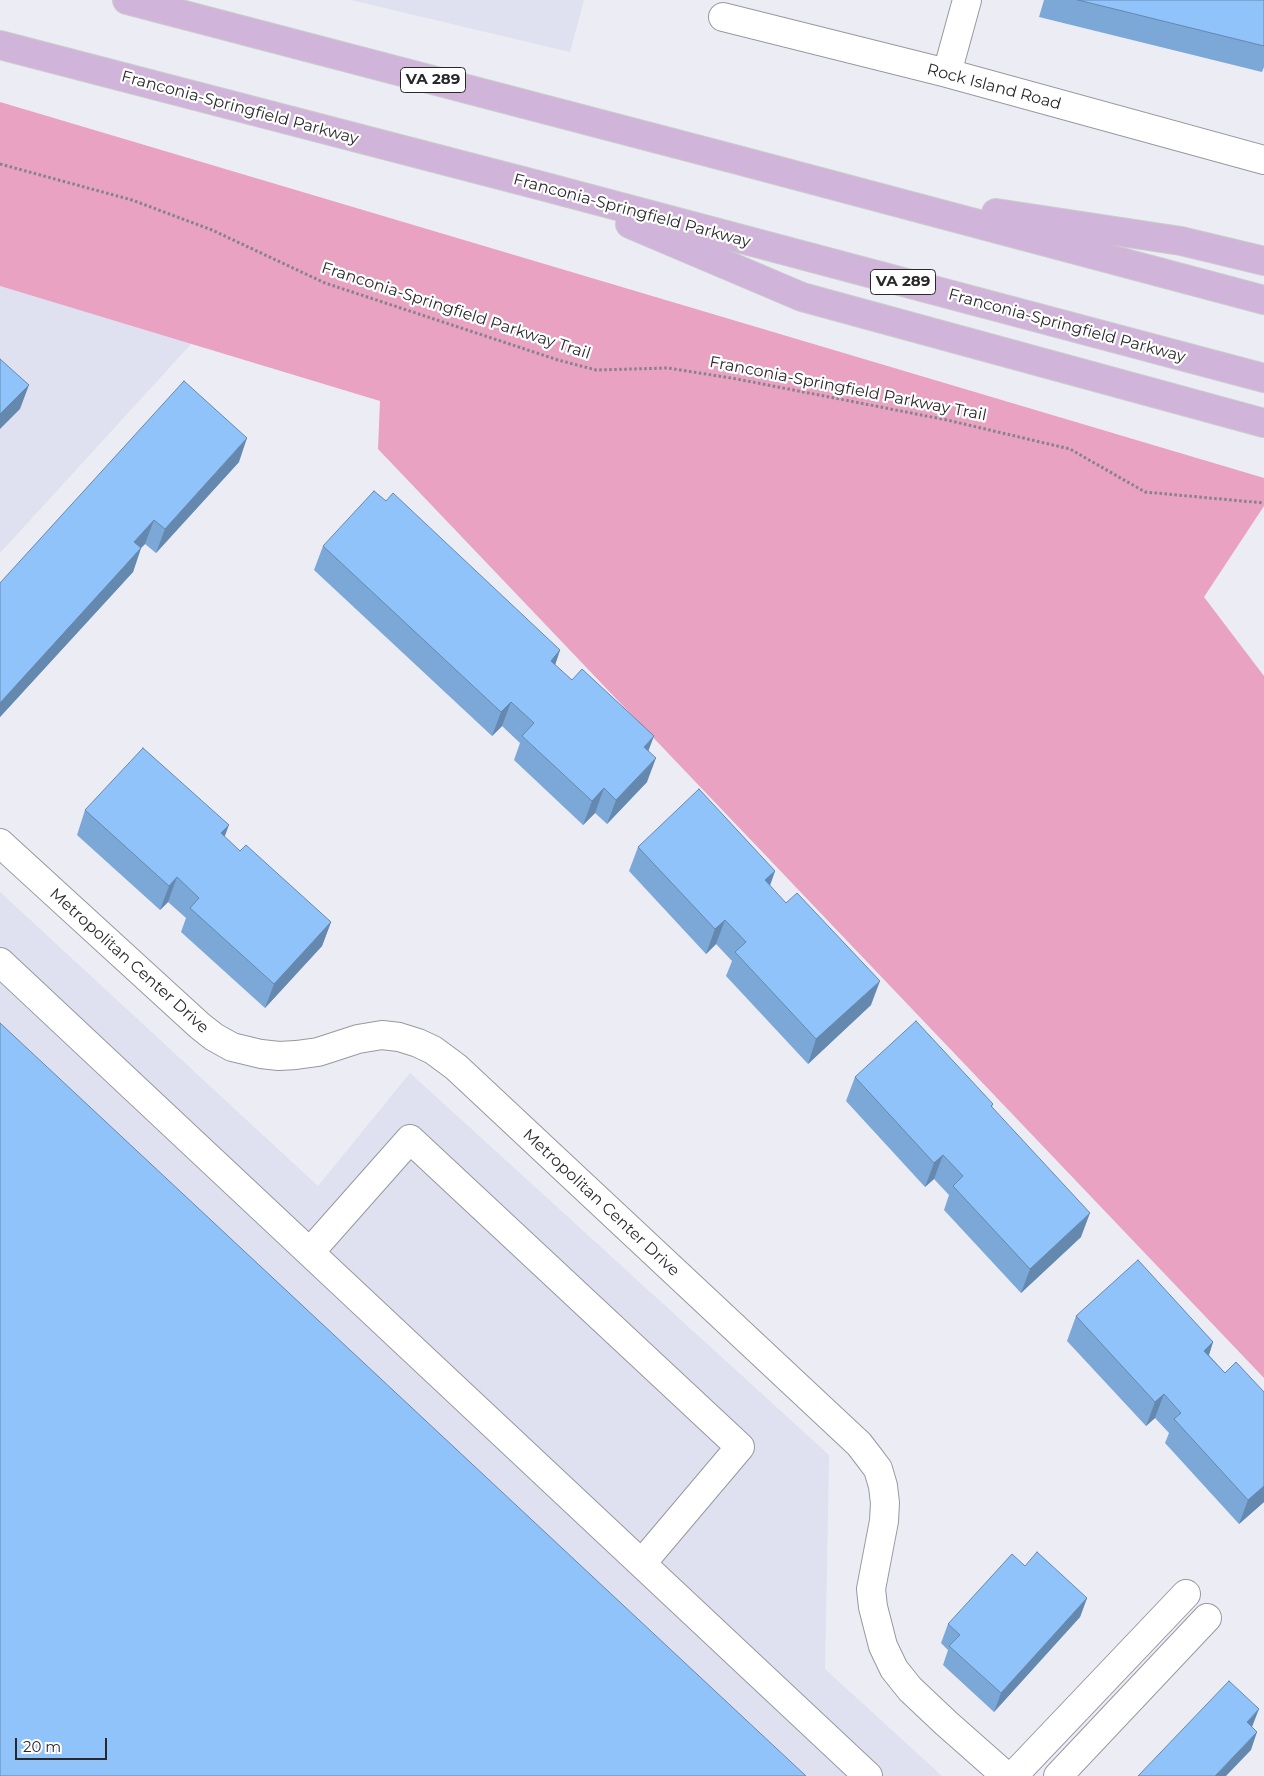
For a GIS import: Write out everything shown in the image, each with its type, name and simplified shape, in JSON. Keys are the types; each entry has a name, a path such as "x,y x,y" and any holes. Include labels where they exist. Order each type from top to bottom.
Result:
{"main road":[{"name":"VA 289","path":"127,0 1264,300"},
{"name":"Franconia-Springfield Parkway","path":"0,45 542,186 1264,378"},
{"path":"542,186 802,297 1264,423"},
{"path":"858,192 1181,241 1264,261"}],"street":[{"path":"947,74 967,0"},
{"name":"Rock Island Road","path":"723,17 947,74 1264,160"},
{"name":"Metropolitan Center Drive","path":"0,843 200,1026 214,1038 232,1047 261,1054 296,1055 318,1052 382,1035 399,1037 418,1043 433,1050 456,1067 858,1444 869,1457 878,1469 885,1503 884,1521 871,1589 872,1607 882,1646 894,1669 910,1689 1006,1776"},
{"path":"0,962 868,1776"},
{"path":"310,1252 410,1139 740,1447 642,1563"},
{"path":"1013,1776 1186,1594"},
{"path":"1058,1776 1208,1618"},
{"path":"1113,1671 1136,1694"},
{"path":"1066,1720 1091,1742"}],"path":[{"name":"Franconia-Springfield Parkway Trail","path":"0,164 132,200 212,230 325,282 558,360 596,370 668,368 728,377 947,420 1070,449 1145,492 1264,503"}],"shaded area":[{"path":"351,0 584,0 570,52"},
{"path":"0,102 1264,478 1264,506 1204,597 1264,676 1264,1378 378,449 380,401 0,286"},
{"path":"0,286 192,343 0,553"},
{"path":"0,892 318,1186 410,1073 829,1455 825,1669 942,1776 0,1776"}],"building":[{"path":"1078,0 1264,0 1264,46"},
{"path":"0,359 29,385 0,414"},
{"path":"184,381 247,438 165,529 154,520 134,542 141,548 0,703 0,583"},
{"path":"374,491 386,501 393,493 560,650 551,661 572,680 582,669 654,736 644,747 656,758 616,800 604,788 592,801 522,736 534,723 511,702 501,712 323,546"},
{"path":"143,748 229,825 221,833 240,851 246,845 331,922 274,984 190,908 199,898 177,877 169,886 85,810"},
{"path":"699,789 775,871 765,880 786,903 797,893 880,981 816,1039 735,952 746,942 725,920 715,929 638,847"},
{"path":"916,1021 993,1104 991,1106 1090,1213 1030,1269 953,1186 963,1176 943,1155 934,1163 855,1077"},
{"path":"0,1023 806,1776 0,1776"},
{"path":"1138,1260 1213,1342 1204,1351 1225,1373 1236,1362 1264,1392 1264,1486 1248,1500 1174,1419 1181,1413 1164,1394 1155,1402 1076,1316"},
{"path":"1037,1552 1087,1598 1001,1693 949,1646 960,1635 948,1624 1012,1554 1025,1566"},
{"path":"1229,1681 1259,1709 1247,1722 1257,1732 1215,1776 1138,1776"}]}
